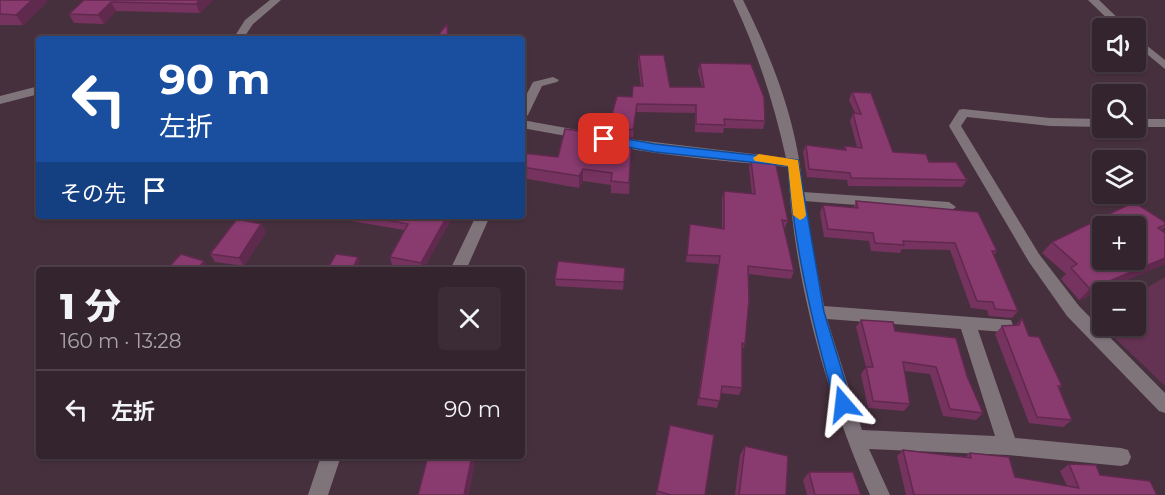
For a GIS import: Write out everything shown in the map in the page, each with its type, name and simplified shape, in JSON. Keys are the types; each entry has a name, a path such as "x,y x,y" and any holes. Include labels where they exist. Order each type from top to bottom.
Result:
{"street":[{"path":"240,36 249,22 276,0"},
{"path":"738,0 756,37 782,111 794,163 796,196 817,312 855,438 880,495"},
{"path":"1093,0 1112,18"},
{"path":"1146,49 1165,66"},
{"path":"525,109 537,84 553,80"},
{"path":"0,100 36,91"},
{"path":"1092,123 1050,122 963,113 955,126 1035,258 1073,311 1165,405"},
{"path":"1146,123 1165,123"},
{"path":"525,125 655,148 794,163"},
{"path":"796,196 949,207"},
{"path":"459,267 482,219"},
{"path":"817,312 1005,325"},
{"path":"967,322 1008,446"},
{"path":"855,438 1008,446 1121,457"},
{"path":"318,495 330,459"}],"shaded area":[{"path":"1165,277 1165,386 1112,336 1146,336 1146,288"}],"building":[{"path":"0,0 32,0 16,15 0,14"},
{"path":"84,0 200,0 196,4 111,2 98,15 69,14"},
{"path":"447,24 448,36 437,36"},
{"path":"639,55 664,55 670,87 704,87 700,63 751,64 764,97 765,121 724,119 725,125 696,124 696,105 637,104 633,130 609,125 617,96 632,97 633,86 643,86"},
{"path":"852,92 871,93 893,152 926,154 929,162 956,162 967,180 851,178 850,173 809,169 806,145 846,150 845,146 862,148 853,113 861,114"},
{"path":"565,129 632,138 629,183 611,181 612,173 583,169 579,176 525,167 525,153 558,157"},
{"path":"751,160 775,160 788,221 782,220 794,271 748,266 749,300 745,344 742,343 742,388 722,386 720,401 699,398 720,256 687,255 690,224 724,229 724,191 755,194"},
{"path":"856,201 978,212 997,251 992,251 1018,311 995,309 993,302 977,301 955,243 903,241 904,245 875,243 873,233 828,229 823,205 858,208"},
{"path":"1130,204 1137,204 1165,222 1165,225 1158,228 1165,233 1165,258 1146,266 1146,216 1105,216"},
{"path":"237,219 261,224 239,258 210,254"},
{"path":"380,219 445,219 421,263 390,257 408,224"},
{"path":"1092,222 1092,270 1136,270 1107,282 1092,282 1090,289 1071,268 1077,264 1052,242"},
{"path":"181,254 204,261 199,267 169,267"},
{"path":"336,254 358,257 353,267 329,267"},
{"path":"558,261 625,268 624,282 555,279"},
{"path":"1022,318 1029,336 1039,337 1062,386 1058,386 1072,420 1037,417 1002,326 1019,325"},
{"path":"861,320 893,322 895,331 956,338 967,376 983,413 950,409 936,367 903,362 910,404 873,401 866,367 873,367"},
{"path":"670,425 714,435 705,495 671,495 657,491"},
{"path":"745,446 788,456 786,495 739,495"},
{"path":"903,450 971,458 970,453 1009,457 1015,477 1079,488 1069,464 1096,465 1100,475 1150,481 1157,495 914,495"},
{"path":"427,459 471,459 464,495 418,495"},
{"path":"809,472 853,472 861,495 815,495"}],"slow traffic":[{"path":"759,158 794,163 800,215"}],"route":[{"path":"604,139 655,148 794,163 796,196 817,312 843,404"}]}
